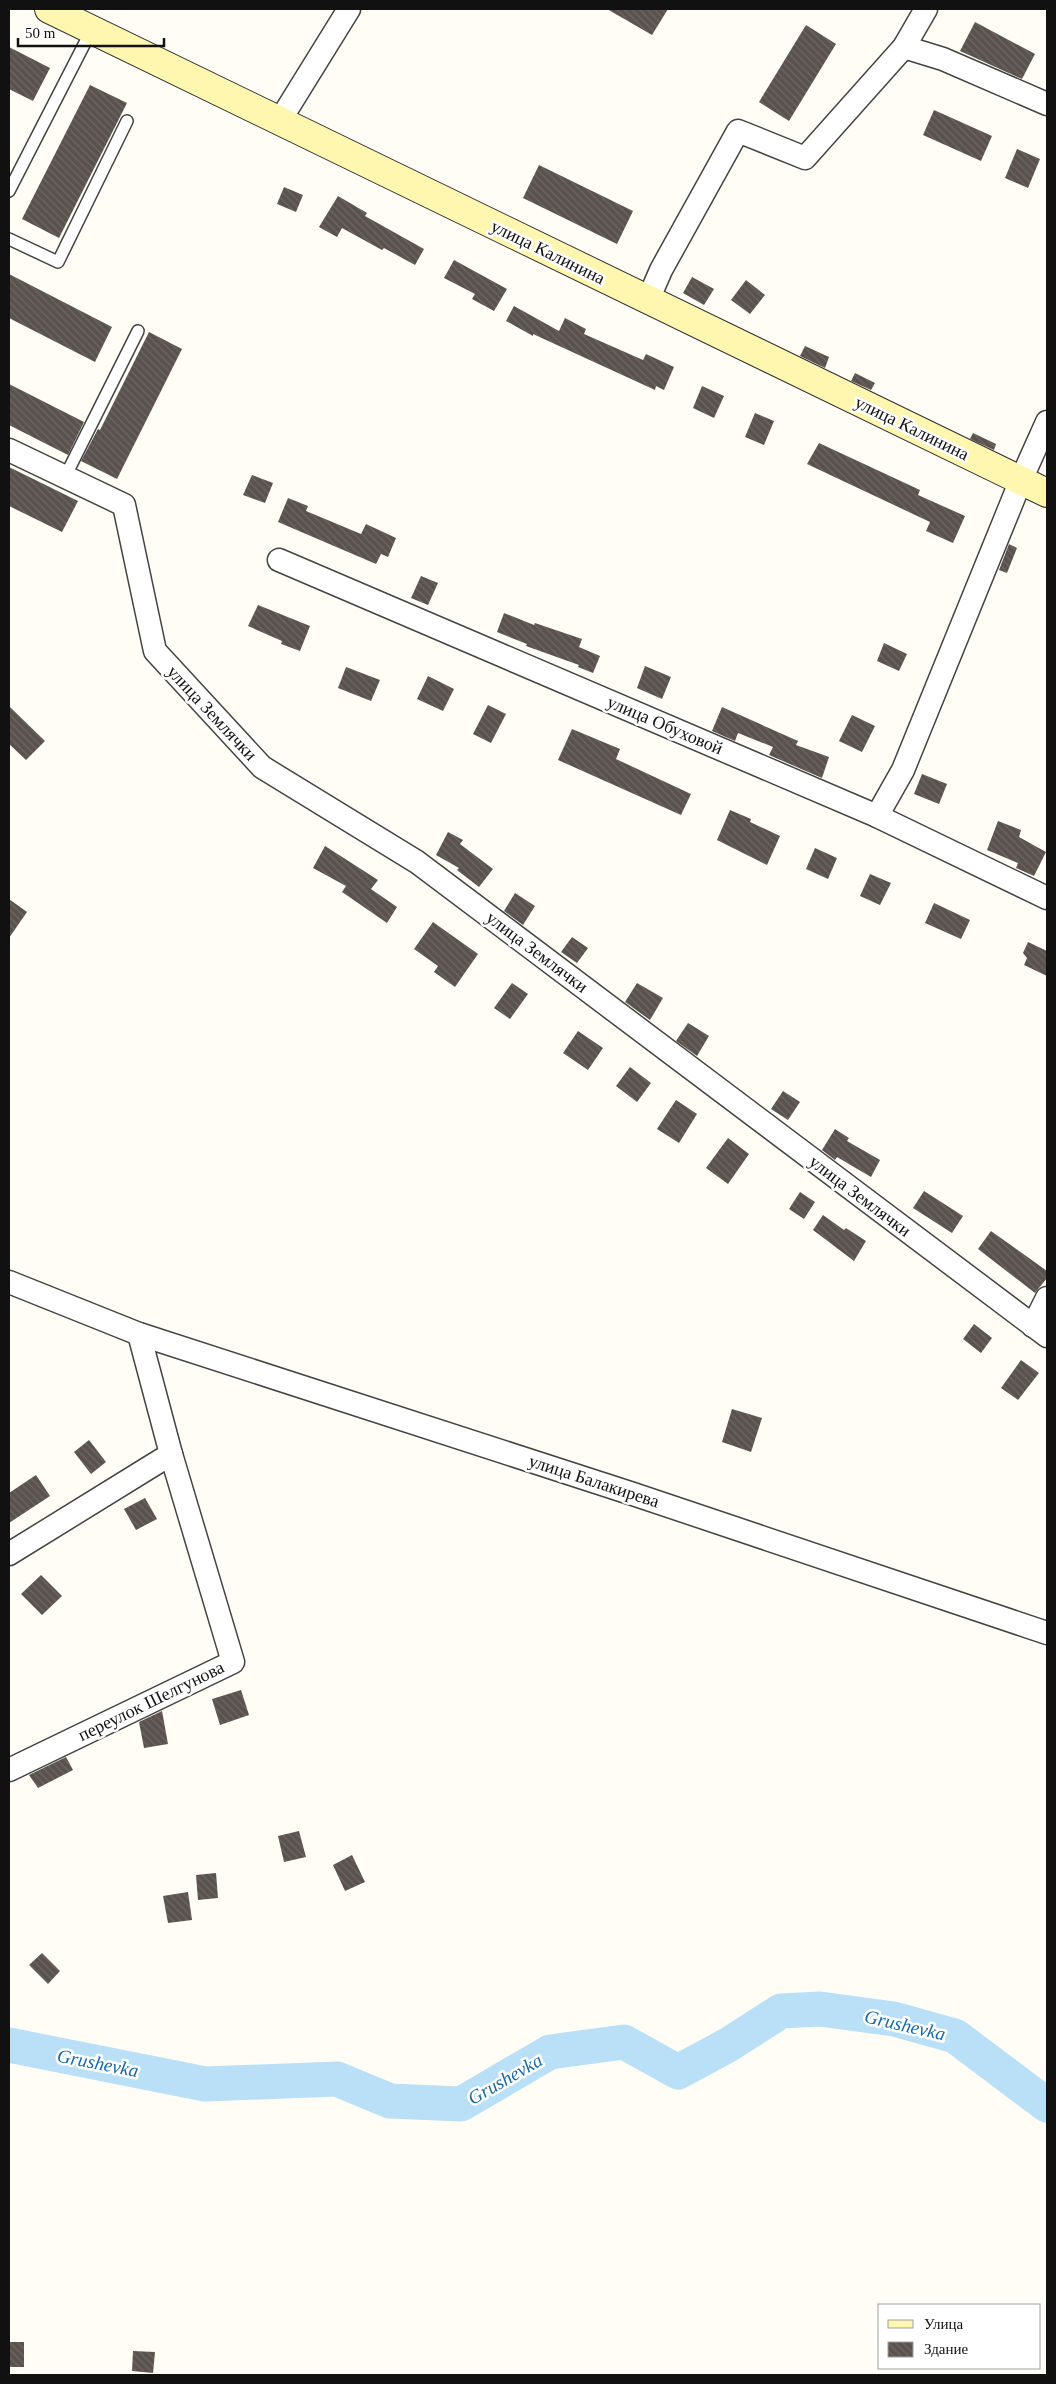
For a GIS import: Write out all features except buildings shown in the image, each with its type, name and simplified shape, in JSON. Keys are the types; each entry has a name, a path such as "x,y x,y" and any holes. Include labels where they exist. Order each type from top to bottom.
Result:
{"street":[{"name":"улица Калинина","path":"49,9 1047,493"},
{"path":"279,122 349,9"},
{"path":"648,300 662,270 738,131 805,158 904,47 926,9"},
{"path":"904,47 943,59 1047,104"},
{"path":"877,816 903,770 1021,480 1047,422"},
{"path":"9,450 65,476"},
{"name":"улица Землячки","path":"65,476 124,505 155,651 262,767 417,862 1040,1331"},
{"name":"улица Обуховой","path":"280,560 877,816 1047,898"},
{"name":"улица Балакирева","path":"9,1282 140,1334 642,1497 1047,1632"},
{"path":"1040,1331 1047,1298"},
{"path":"9,1554 171,1454 140,1334"},
{"name":"переулок Шелгунова","path":"9,1770 233,1662 171,1454"}],"lane":[{"path":"9,191 91,31"},
{"path":"9,239 58,262 127,121"},
{"path":"65,476 138,330"}],"waterway":[{"name":"Grushevka","path":"9,2045 205,2084 337,2079 390,2101 461,2104 550,2052 624,2042 678,2072 728,2045 781,2011 820,2009 894,2019 955,2036 1047,2105"}]}
